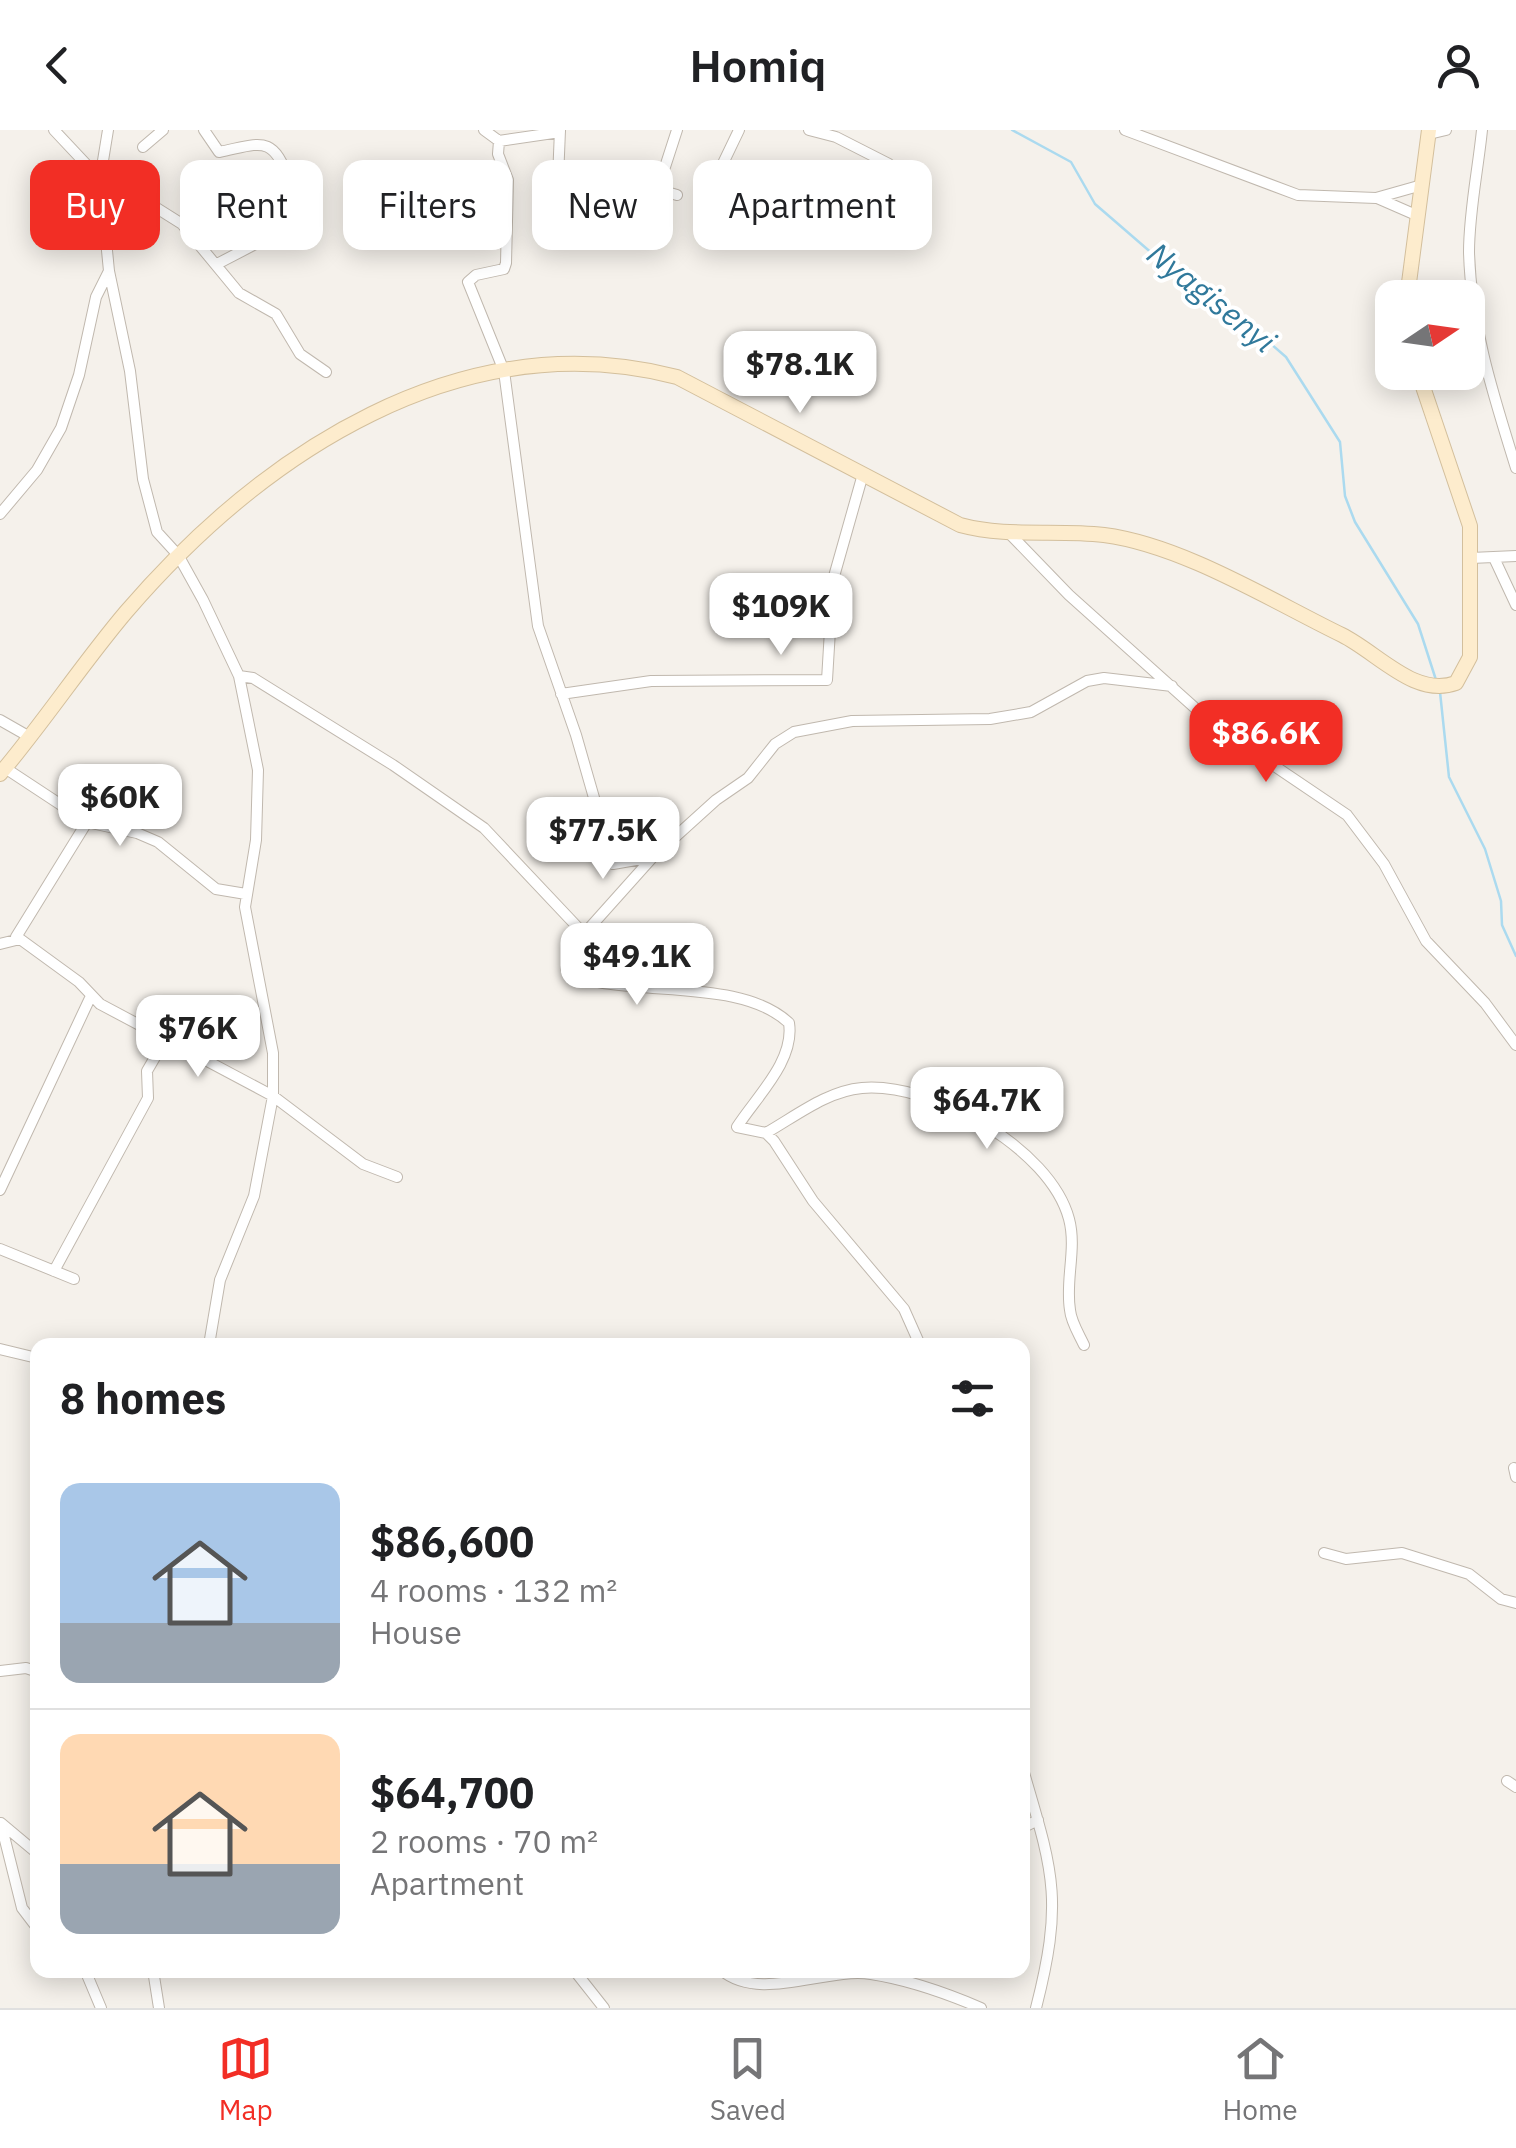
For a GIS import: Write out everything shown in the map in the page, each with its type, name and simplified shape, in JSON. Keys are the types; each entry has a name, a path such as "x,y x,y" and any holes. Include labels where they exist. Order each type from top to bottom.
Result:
{"main road":[{"path":"1409,280 1429,132"},
{"path":"2,771 126,612 178,555 240,497 326,436 409,394 547,365 634,367 677,377 932,514 978,530 1104,535 1151,546 1358,643 1421,685 1440,689 1456,683 1470,657 1470,526 1424,390"}],"street":[{"path":"54,130 82,160"},
{"path":"103,160 108,130"},
{"path":"143,147 162,130"},
{"path":"204,130 218,152 257,143 272,148 290,181 279,198 294,224 217,264"},
{"path":"484,130 499,141 560,131 558,179 625,180 678,196"},
{"path":"667,160 678,130"},
{"path":"724,160 738,130"},
{"path":"809,130 836,137 881,160"},
{"path":"1125,130 1298,195 1376,198 1422,185"},
{"path":"1429,132 1446,130"},
{"path":"1482,130 1469,248 1472,285 1484,368 1516,468"},
{"path":"499,141 498,154 508,180 506,263 504,269 476,275 468,282 504,371 538,626 576,734 609,861 653,857"},
{"path":"1376,198 1416,215"},
{"path":"160,210 195,234 250,303 276,314 300,354 326,372"},
{"path":"106,250 130,371 144,479 157,532 178,555 239,676 258,770 256,840 246,894 273,1053 273,1096 254,1196 220,1280 210,1338"},
{"path":"0,514 37,470 61,428 79,375 96,297 109,271"},
{"path":"561,694 651,681 828,680 833,580 863,474"},
{"path":"1009,533 1069,595 1214,725 1347,815 1384,864 1426,941 1485,1003 1516,1044"},
{"path":"1471,558 1495,560 1516,556"},
{"path":"1495,560 1516,605"},
{"path":"239,676 254,678 345,734 484,828 584,934"},
{"path":"1084,1345 1070,1314 1069,1218 1032,1160 963,1113 889,1088 835,1094 766,1133 736,1127 777,1070 791,1036 789,1023 734,997 665,992 571,975 566,968 584,934 653,857 716,800 748,778 775,744 794,732 852,721 990,719 1031,712 1087,681 1104,678 1172,686"},
{"path":"0,720 28,736"},
{"path":"2,771 87,822 137,832 158,842 216,889 246,894"},
{"path":"0,944 16,937 87,822"},
{"path":"16,937 79,982 90,998 273,1096 363,1164 397,1178"},
{"path":"0,1190 90,998"},
{"path":"54,1271 148,1098 147,1071 165,1040"},
{"path":"766,1133 813,1200 904,1309 917,1338"},
{"path":"0,1249 74,1279"},
{"path":"0,1348 30,1356"},
{"path":"1324,1552 1346,1559 1402,1553 1453,1567 1501,1598 1516,1602"},
{"path":"0,1672 30,1669"},
{"path":"1030,1793 1056,1905 1052,1944 1036,2008"},
{"path":"1030,1824 1038,1820"},
{"path":"1,1823 30,1847"},
{"path":"1,1823 22,1908 30,1918"},
{"path":"89,1978 101,2008"},
{"path":"155,1978 159,2008"},
{"path":"580,1978 604,2008"},
{"path":"733,1978 740,1983 803,1978"},
{"path":"911,1978 982,2008"}],"waterway":[{"name":"Nyagisenyi","path":"1012,130 1071,162 1095,204 1154,255 1204,286 1286,357 1340,442 1345,496 1355,522 1418,624 1436,680"},
{"name":"Nyagisenyi","path":"1440,692 1449,777 1485,849 1501,901 1502,925 1516,956"}]}
